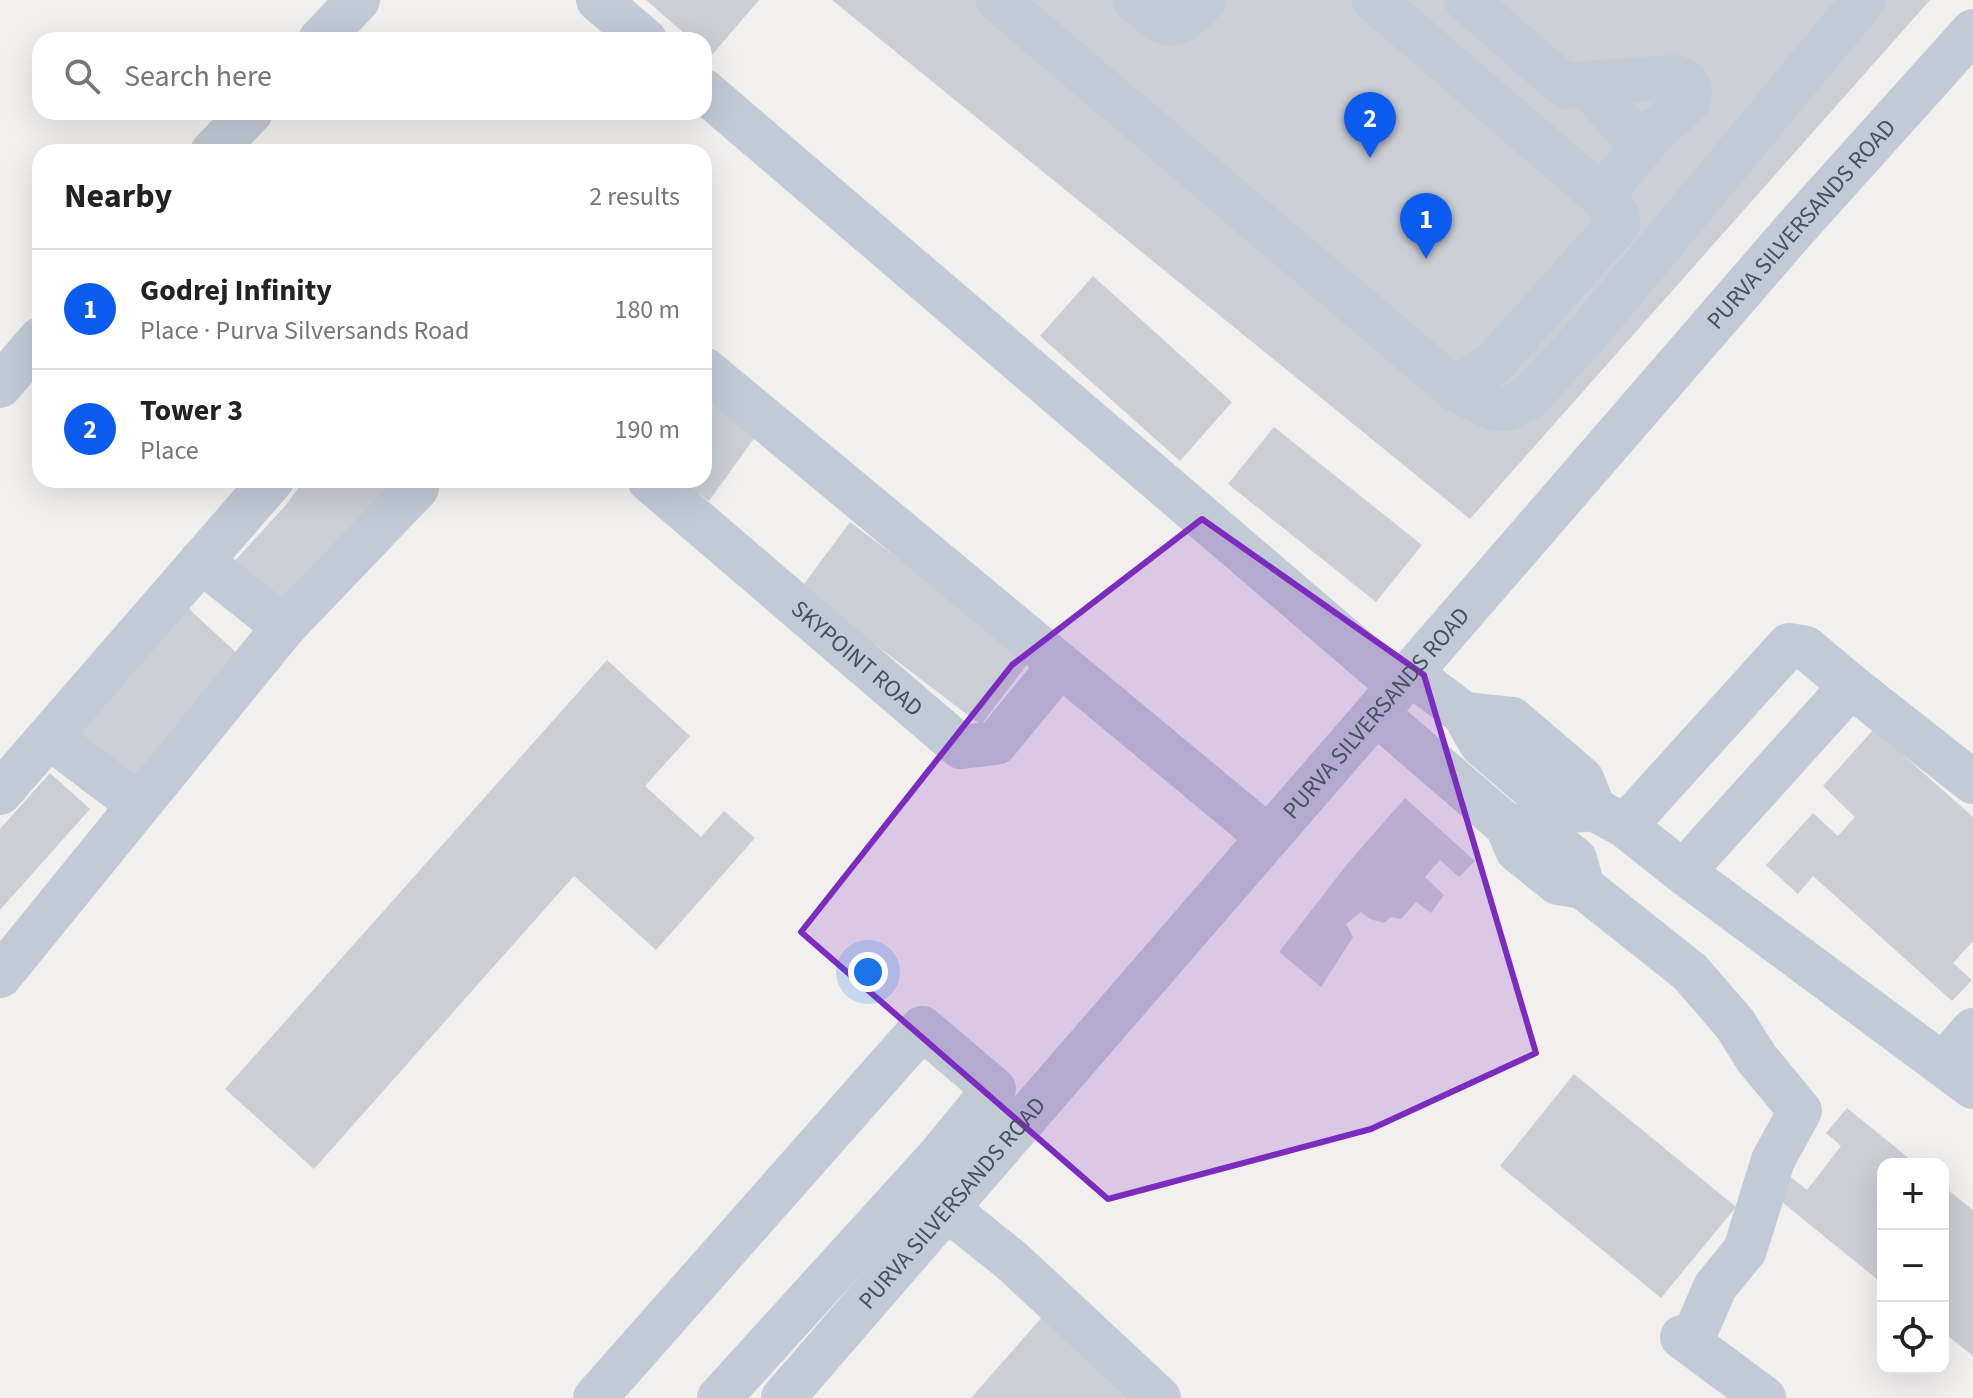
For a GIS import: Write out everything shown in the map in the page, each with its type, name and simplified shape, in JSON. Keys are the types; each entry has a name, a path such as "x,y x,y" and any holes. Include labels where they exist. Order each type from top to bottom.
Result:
{"street":[{"path":"328,32 358,0"},
{"path":"598,0 636,32"},
{"path":"998,0 1456,390 1492,408 1508,409 1530,397 1589,332 1864,0"},
{"path":"1135,0 1162,23 1172,25 1182,23 1204,0"},
{"path":"1374,0 1616,211 1618,224 1495,362 1456,390"},
{"path":"1466,0 1566,87 1674,77 1684,80 1690,88 1688,101 1656,130 1601,196"},
{"name":"PURVA SILVERSANDS ROAD","path":"783,1398 1795,229 1973,31"},
{"path":"1585,83 1628,131 1644,135 1656,130"},
{"path":"712,98 1395,691 1507,826 1533,825 1575,859 1583,887 1690,972 1735,1024 1757,1059 1800,1111 1773,1160 1745,1250 1715,1287 1693,1338 1682,1337 1764,1398"},
{"path":"220,144 243,120"},
{"path":"0,386 32,348"},
{"path":"712,376 1268,837"},
{"path":"0,793 265,488"},
{"path":"0,976 284,627 417,488"},
{"name":"SKYPOINT ROAD","path":"658,488 961,747 996,743 1060,665"},
{"path":"201,561 284,627"},
{"path":"1610,818 1789,645 1806,648 1973,782"},
{"path":"1683,872 1851,686"},
{"path":"1395,691 1464,714 1481,744 1560,812 1610,818 1958,1075 1973,1030"},
{"path":"49,737 139,805"},
{"path":"595,1398 922,1028 994,1089 939,1156 719,1398"},
{"path":"947,1209 1012,1261 1159,1398"}],"highlighted area":[{"path":"1202,519 1424,675 1536,1053 1371,1129 1108,1199 801,932 1012,665"}],"building":[{"path":"646,0 759,0 712,55 712,32 683,32"},
{"path":"832,0 1930,0 1470,519"},
{"path":"1093,276 1232,402 1180,461 1040,336"},
{"path":"712,394 760,430 709,501 691,488 712,488"},
{"path":"1274,427 1422,545 1376,602 1228,484"},
{"path":"298,488 387,488 285,615 231,565"},
{"path":"850,522 1031,659 981,725 801,588"},
{"path":"187,607 243,659 127,784 72,733"},
{"path":"607,660 690,736 645,786 701,837 724,811 755,838 656,950 574,876 314,1169 225,1089"},
{"path":"1874,729 1973,817 1973,941 1953,963 1972,980 1952,1001 1813,876 1798,894 1766,865 1813,813 1838,836 1855,817 1823,786"},
{"path":"50,773 90,809 0,910 0,829"},
{"path":"1405,798 1475,861 1459,877 1440,860 1425,877 1444,895 1431,913 1416,902 1401,919 1391,917 1384,923 1370,919 1361,912 1346,924 1353,937 1321,987 1279,952 1348,863"},
{"path":"1574,1074 1736,1207 1661,1298 1500,1166"},
{"path":"1847,1108 1909,1158 1877,1158 1877,1279 1772,1194 1787,1174 1807,1190 1841,1146 1826,1133"},
{"path":"1949,1191 1973,1210 1973,1356 1949,1337"},
{"path":"1043,1316 1136,1398 971,1398"}],"place":[{"name":"Tower 3","path":"1370,158"},
{"name":"Godrej Infinity","path":"1426,259"}]}
